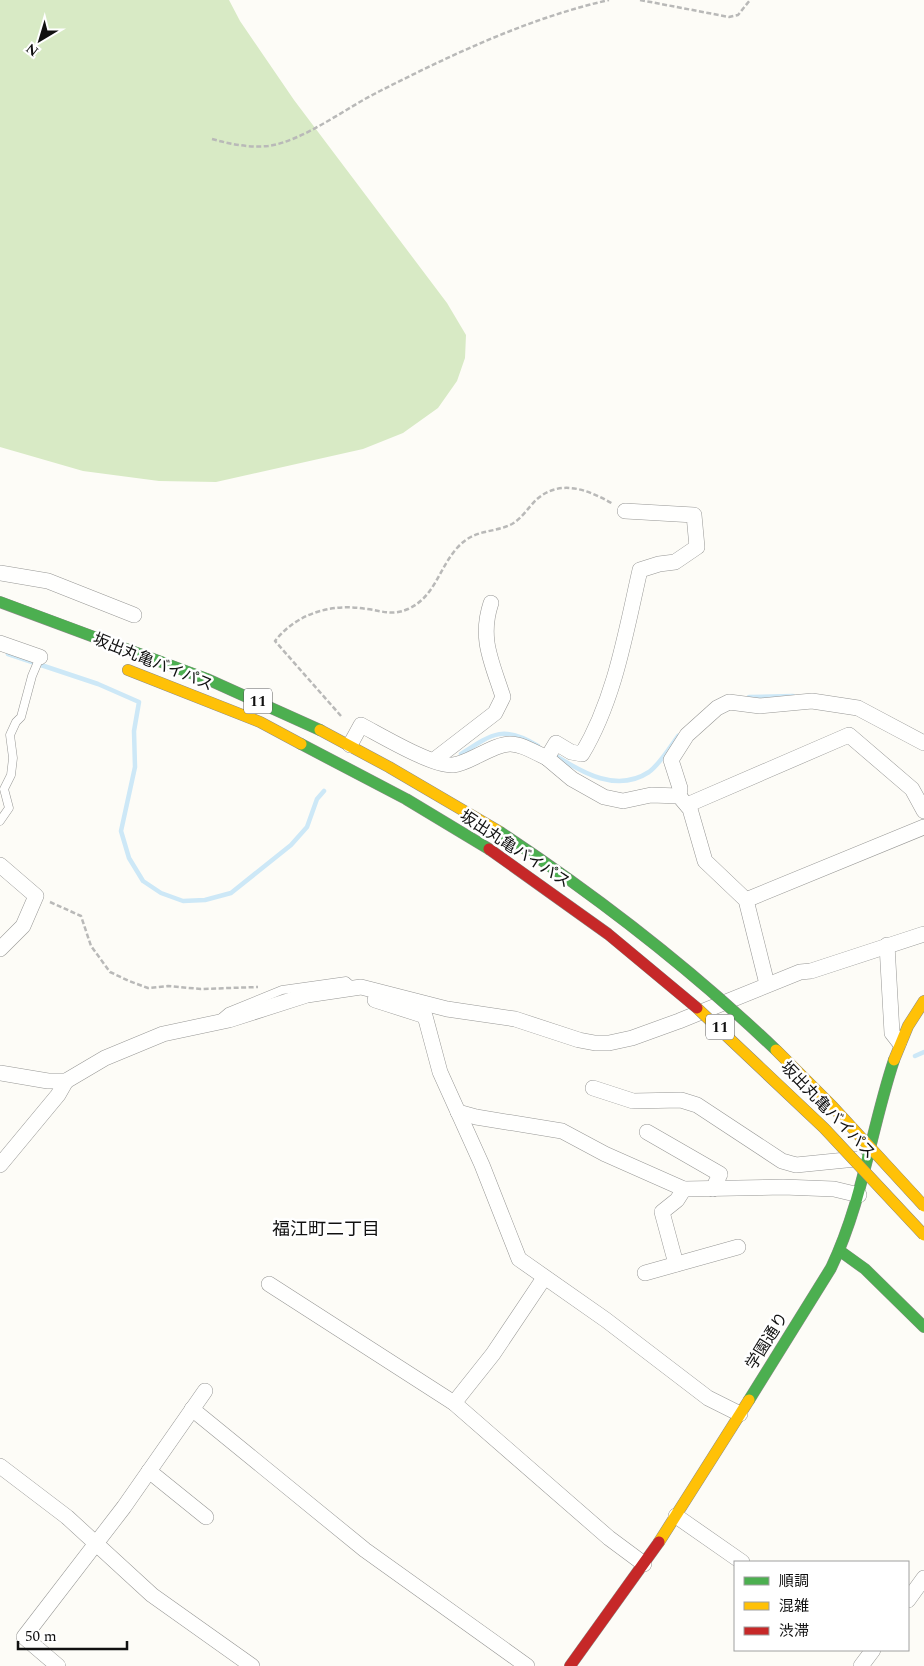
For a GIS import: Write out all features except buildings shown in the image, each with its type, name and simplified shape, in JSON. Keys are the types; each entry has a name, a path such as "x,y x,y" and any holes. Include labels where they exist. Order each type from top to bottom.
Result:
{"main road":[{"name":"坂出丸亀バイパス","path":"0,602 199,676 275,708 350,745 500,832 617,914 738,1015 807,1081 924,1206"},
{"name":"坂出丸亀バイパス","path":"116,665 260,722 398,795 489,849 536,880 603,929 680,991 791,1093 924,1235"},
{"name":"学園通り","path":"570,1666 644,1564 676,1516 811,1301 840,1251 860,1195 867,1161 899,1042 924,1001"},
{"path":"840,1251 865,1269 924,1327"}],"street":[{"path":"549,754 556,744 571,752 582,754 595,733 621,650 640,570 659,564 675,562 696,546 694,515 625,511"},
{"path":"0,573 48,581 134,614"},
{"path":"434,760 495,713 503,697 485,638 485,621 491,603"},
{"path":"0,643 38,662"},
{"path":"767,984 746,900 705,861 690,809 683,800 671,760 687,736 717,708 729,702 760,706 812,701 858,708 924,743"},
{"path":"350,745 361,725 434,760 453,765 503,743 521,745 549,754 572,779 604,797 623,801 651,795 683,800 848,734 912,789 924,811"},
{"path":"746,900 924,827"},
{"path":"0,865 36,896 23,926 0,949"},
{"path":"0,1165 58,1095 66,1081 105,1058 163,1034 217,1022 307,995 357,988 447,1009 515,1019 595,1043 632,1038 679,1021 767,984 924,934"},
{"path":"887,945 892,1033 899,1042"},
{"path":"357,988 367,998 425,1016 440,1072 519,1258 544,1278 606,1320 708,1398 740,1414"},
{"path":"0,1073 48,1081 66,1081"},
{"path":"593,1088 633,1101 681,1100 697,1105 782,1161 796,1165 857,1159 867,1161"},
{"path":"458,1112 476,1117 562,1131 605,1154 684,1189 783,1187 834,1189 860,1195"},
{"path":"648,1132 720,1174 713,1189"},
{"path":"676,1264 662,1212 677,1200 684,1189"},
{"path":"645,1273 738,1247"},
{"path":"454,1403 493,1354 544,1278"},
{"path":"268,1284 454,1403 610,1538 644,1564"},
{"path":"58,1666 24,1637 149,1471 205,1391"},
{"path":"192,1409 365,1550 527,1666"},
{"path":"0,1466 67,1516 152,1594 252,1666"},
{"path":"149,1471 206,1517"},
{"path":"676,1516 741,1561"},
{"path":"909,1599 924,1578"},
{"path":"861,1666 872,1651"}],"lane":[{"path":"0,822 9,808 4,789 12,775 10,735 16,722 22,717 32,676 38,662"},
{"path":"217,1022 228,1012 282,990 346,981 357,988"}],"path":[{"path":"212,139 234,145 269,146 304,134 379,91 533,20 609,0"},
{"path":"640,0 729,17 738,15 750,0"},
{"path":"358,729 330,705 275,641 284,631 303,616 336,607 366,608 391,614 409,608 428,595 457,548 474,534 512,524 538,498 554,488 574,487 597,495 625,511"},
{"path":"36,896 81,916 91,946 110,972 129,981 148,988 168,986 201,990 259,987 282,990"}],"green space":[{"path":"0,0 229,0 240,21 294,100 447,303 466,335 465,358 457,381 438,408 403,433 363,449 216,482 159,481 83,471 0,447"}],"waterway":[{"path":"8,654 98,684 139,702 134,731 135,767 121,831 129,858 143,881 161,893 183,901 205,900 231,893 291,845 307,827 317,799 324,791"},
{"path":"749,697 793,696"},
{"path":"461,754 482,741 499,734 516,735 538,746"},
{"path":"556,756 589,774 613,781 625,781 637,778 653,769 678,736"},
{"path":"915,1056 924,1052"}],"traffic: fast":[{"path":"0,602 207,679 320,730"},
{"path":"301,744 406,799 489,849"},
{"path":"500,832 573,882 643,935 711,991 776,1050"},
{"path":"749,1400 831,1268 842,1243 859,1191 894,1060"},
{"path":"840,1251 865,1269 924,1327"}],"traffic: slow":[{"path":"128,670 260,722 301,744"},
{"path":"320,730 389,767 500,832"},
{"path":"894,1060 908,1026 924,1001"},
{"path":"697,1008 824,1128 924,1235"},
{"path":"776,1050 833,1107 924,1206"},
{"path":"659,1542 749,1400"}],"traffic: jam":[{"path":"489,849 608,934 697,1008"},
{"path":"570,1666 659,1542"}],"district":[{"name":"福江町二丁目","path":"326,1229"}]}
